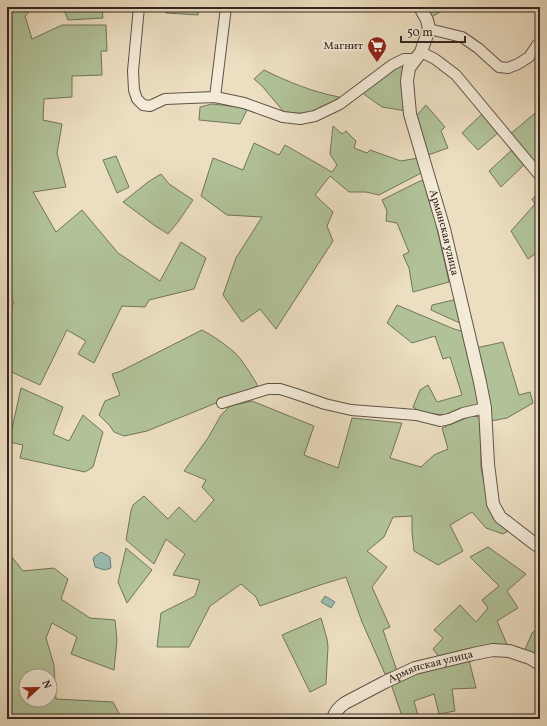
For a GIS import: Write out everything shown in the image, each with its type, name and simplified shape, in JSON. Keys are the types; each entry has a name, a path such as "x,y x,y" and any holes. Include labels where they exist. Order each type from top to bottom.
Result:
{"street":[{"path":"139,7 133,71 134,90 137,98 143,105 150,106 165,99 216,97 244,103 283,117 300,118 315,116 340,104 392,64 418,55 435,59 456,75 540,176"},
{"path":"216,97 226,7"},
{"path":"420,7 427,20 429,29 462,37 478,48 499,66 508,68 529,57 539,44 540,34"},
{"name":"Армянская улица","path":"429,29 418,55 409,68 407,81 410,114 444,229 485,408 488,464 493,504 500,516 540,547"},
{"path":"222,404 268,389 280,389 325,404 351,410 416,415 440,421 463,413 485,408"},
{"name":"Армянская улица","path":"332,719 340,706 385,682 416,668 493,650 509,651 530,658 540,664"}],"green space":[{"path":"7,7 34,7 25,16 32,39 62,25 106,25 107,51 101,51 102,75 72,76 72,97 44,99 43,120 62,124 57,153 66,187 33,192 56,232 82,210 118,253 160,281 181,242 206,258 194,289 149,300 145,307 122,306 94,363 78,354 86,341 67,330 40,385 7,370 7,311 14,303 7,294"},
{"path":"63,7 102,7 103,18 68,20"},
{"path":"166,7 198,7 198,15 166,13"},
{"path":"424,7 448,7 430,18"},
{"path":"404,61 406,111 382,107 361,92"},
{"path":"264,70 301,86 339,97 327,106 313,112 284,112 262,86 254,79"},
{"path":"212,104 248,108 240,124 199,120 200,107"},
{"path":"426,105 445,127 441,131 448,148 428,155 417,115"},
{"path":"540,109 540,170 509,135"},
{"path":"483,113 498,133 478,150 462,133"},
{"path":"333,126 342,134 346,131 356,141 354,148 367,153 370,150 401,161 418,158 423,172 379,195 366,192 349,192 330,176 315,195 333,212 327,226 333,241 276,329 260,309 242,322 223,295 236,258 262,217 227,215 201,196 213,158 243,170 254,143 279,155 285,145 332,172 337,165 330,154"},
{"path":"513,149 526,163 501,187 489,171"},
{"path":"116,156 129,187 117,193 103,160"},
{"path":"161,174 169,184 193,200 168,234 123,202 148,182"},
{"path":"426,179 449,282 413,292 409,268 403,255 409,252 397,223 386,221 387,211 382,200"},
{"path":"540,192 540,250 528,259 511,231 535,204 532,199"},
{"path":"458,299 462,324 431,310 432,305"},
{"path":"397,305 454,329 465,332 482,407 446,415 422,413 413,407 420,390 428,385 437,402 462,395 450,357 443,359 435,336 412,343 387,323"},
{"path":"202,330 214,337 237,355 258,386 147,431 124,436 114,432 99,415 105,401 120,395 112,374 121,371"},
{"path":"503,342 519,395 530,392 533,403 507,418 491,421 476,348"},
{"path":"21,388 63,407 53,434 69,441 83,415 103,432 93,467 85,472 20,458 23,445 9,442"},
{"path":"252,401 314,426 304,455 338,468 352,418 402,423 390,458 421,467 434,455 448,449 442,428 471,416 481,417 481,468 489,506 510,530 503,534 486,528 472,512 450,525 463,551 438,565 414,551 412,516 393,517 384,537 367,551 387,567 372,587 390,627 383,630 397,671 385,674 362,622 346,577 260,606 256,597 241,584 210,606 189,647 157,647 161,613 195,596 200,580 173,575 185,554 166,539 154,564 126,540 133,505 144,496 168,519 179,507 195,522 214,500 202,487 206,480 184,471 208,438 221,415 230,406"},
{"path":"488,547 526,574 507,591 518,608 497,621 509,649 440,658 433,649 443,638 434,630 460,605 476,622 488,608 482,600 499,586 470,557"},
{"path":"126,548 152,570 127,603 118,582"},
{"path":"7,551 23,571 54,568 68,579 61,599 90,618 115,620 117,640 114,670 71,654 77,637 52,623 46,638 54,668 18,668 18,708 58,708 58,699 113,702 122,719 7,719"},
{"path":"321,618 328,647 326,684 310,692 282,635"},
{"path":"540,627 540,661 524,652 532,633"},
{"path":"469,660 476,688 452,689 455,711 439,714 434,694 414,701 419,719 403,719 391,684 416,673"}],"water":[{"path":"101,552 110,557 111,568 105,570 95,567 93,558"},
{"path":"325,596 335,602 331,608 321,602"}],"place":[{"name":"Магнит","path":"377,63"}]}
